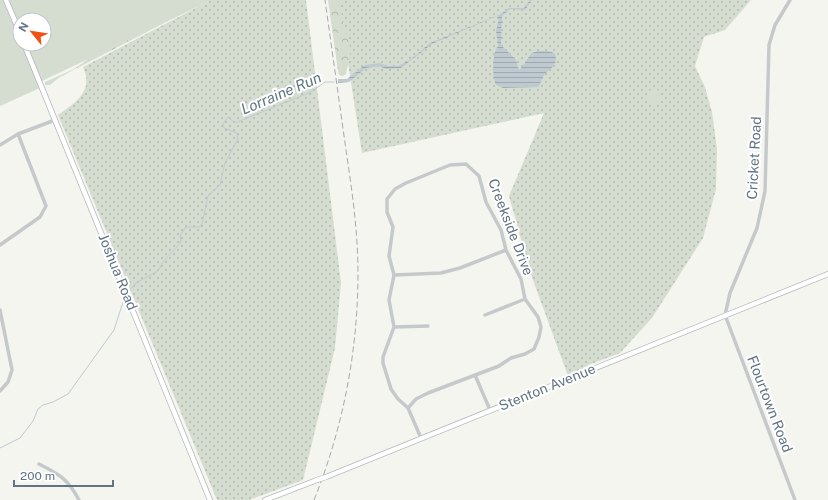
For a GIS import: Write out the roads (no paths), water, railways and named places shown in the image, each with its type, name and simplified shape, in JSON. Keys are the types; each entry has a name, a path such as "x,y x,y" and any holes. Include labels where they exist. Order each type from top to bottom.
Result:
{"main road":[{"path":"6,0 12,14"},
{"name":"Joshua Road","path":"27,52 210,500"},
{"name":"Stenton Avenue","path":"265,500 326,477 828,274"}],"street":[{"name":"Cricket Road","path":"725,315 730,293 756,228 765,191 769,45 780,16 790,0"},
{"path":"0,145 18,134 55,120"},
{"path":"0,245 40,217 46,206 18,134"},
{"name":"Creekside Drive","path":"394,327 389,300 394,275 389,256 393,227 387,212 387,199 395,189 406,183 450,165 466,164 479,176 486,202 500,230 506,250 521,279 525,299 538,316 540,327 539,337 534,349 416,399 408,408"},
{"path":"394,275 441,273 460,268 506,250"},
{"path":"485,315 525,299"},
{"path":"0,310 2,330 12,370 8,382 0,391"},
{"name":"Flourtown Road","path":"725,315 795,500"},
{"path":"421,438 408,408 398,399 391,389 383,363 383,357 394,327 428,326"},
{"path":"475,375 490,410"},
{"path":"39,464 56,472 66,481 79,500"}],"waterway":[{"name":"Lorraine Run","path":"128,292 137,282 158,271 163,262 181,242 180,236 186,227 200,227 202,224 208,196 220,185 225,163 238,139 237,133 224,128 223,124 228,117 235,123 311,92 325,82 334,82"},
{"name":"Lorraine Run","path":"0,448 20,438 33,421 38,409 43,405 53,402 68,394 114,330 125,296"}],"railway":[{"path":"314,500 333,445 347,389 355,331 358,273 356,227 325,0"}]}
